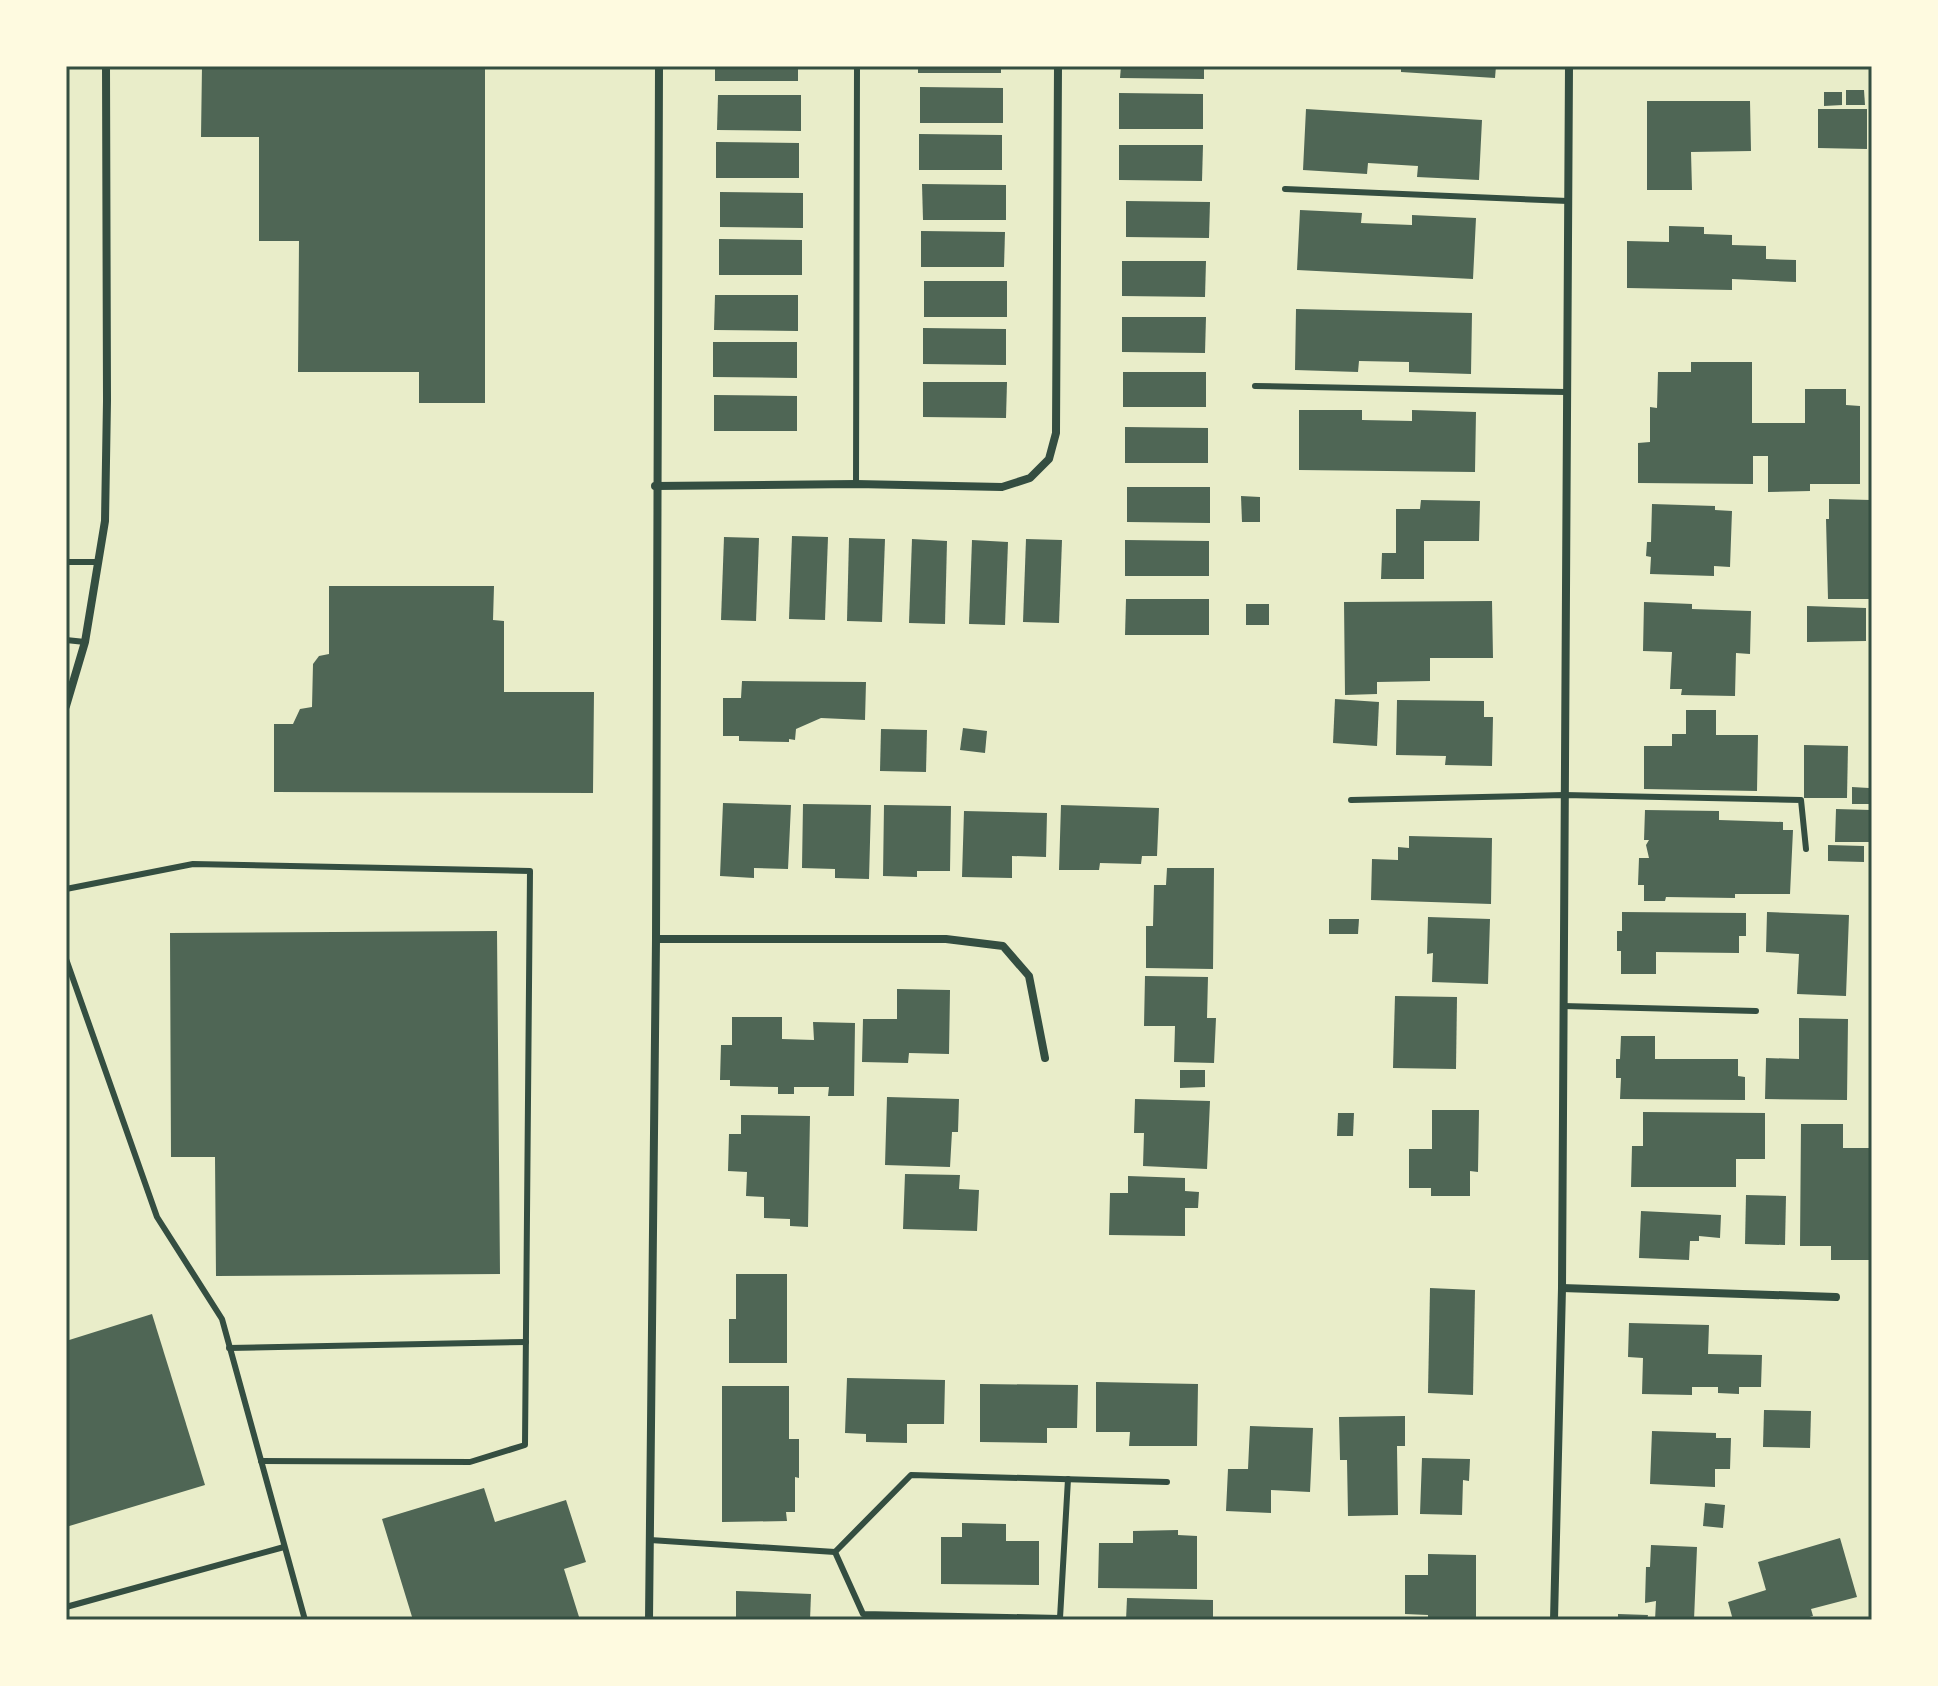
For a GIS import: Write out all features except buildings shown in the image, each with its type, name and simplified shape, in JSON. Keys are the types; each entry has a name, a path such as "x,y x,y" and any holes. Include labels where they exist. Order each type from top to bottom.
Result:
{"street":[{"path":"66,706 85,642 105,521 106,66"},
{"path":"649,1620 656,939 655,486 659,66"},
{"path":"655,486 856,484 1002,487 1030,478 1049,459 1056,433 1058,66"},
{"path":"1554,1620 1562,1288 1569,66"},
{"path":"656,939 946,939 1003,946 1029,976 1045,1058"},
{"path":"1562,1288 1836,1297"}],"lane":[{"path":"856,484 857,66"},
{"path":"1285,189 1568,201"},
{"path":"1255,386 1566,392"},
{"path":"66,562 98,562"},
{"path":"66,640 85,642"},
{"path":"1351,800 1564,795 1801,800 1806,849"},
{"path":"66,889 193,864 530,871 525,1445 470,1462 261,1461"},
{"path":"66,959 157,1217 222,1319 305,1620"},
{"path":"1563,1006 1756,1011"},
{"path":"229,1348 526,1342"},
{"path":"650,1540 835,1552 911,1475 1167,1482"},
{"path":"835,1552 863,1614 1060,1618 1068,1479"},
{"path":"66,1607 284,1547"}]}
